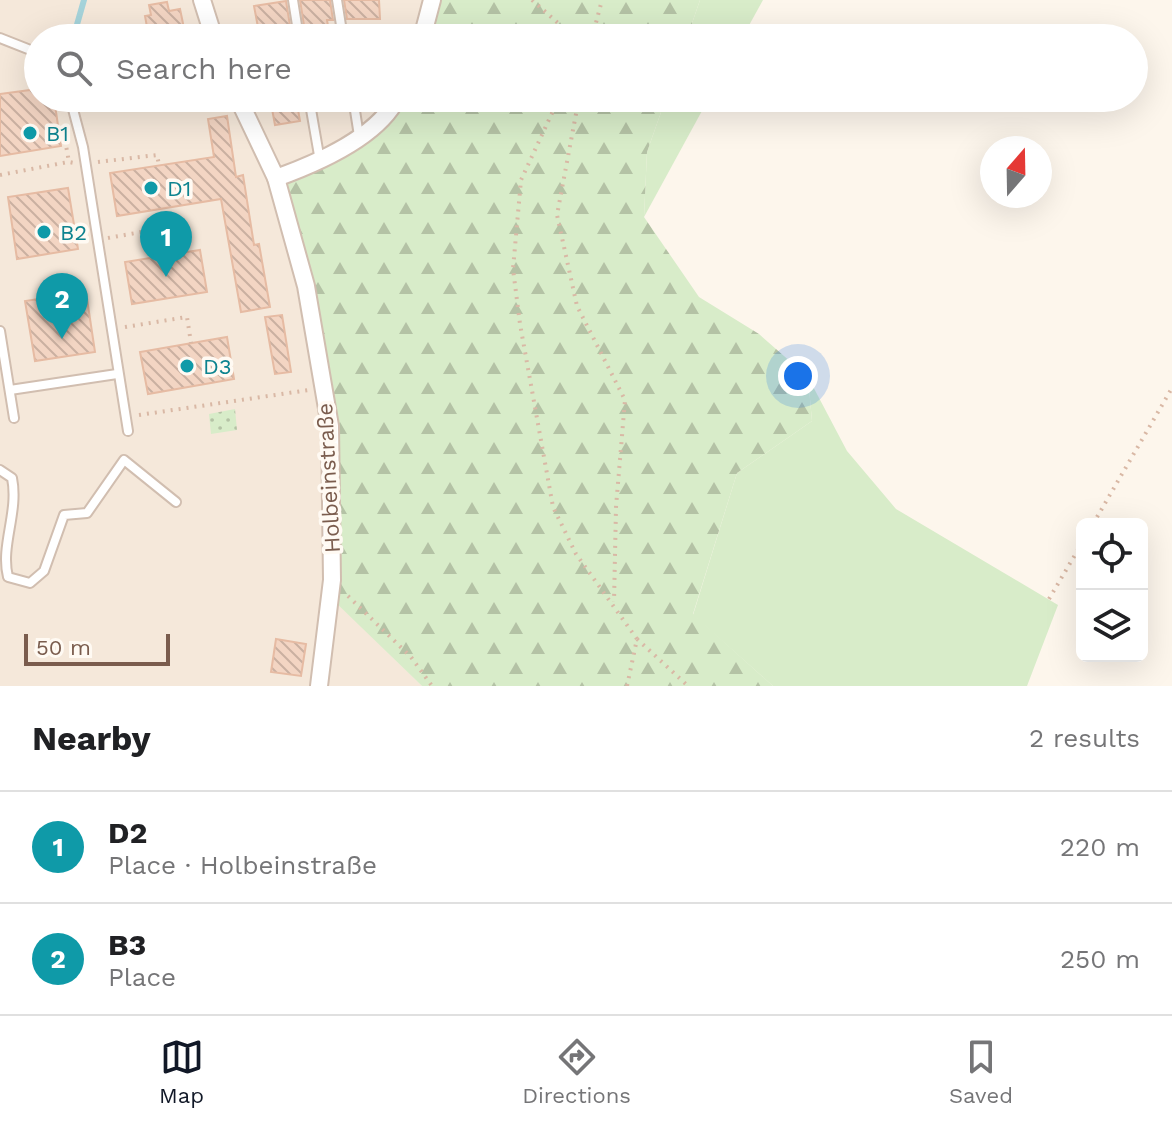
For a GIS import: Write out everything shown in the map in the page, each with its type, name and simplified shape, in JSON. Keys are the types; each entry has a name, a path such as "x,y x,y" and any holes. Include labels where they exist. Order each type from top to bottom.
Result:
{"street":[{"path":"202,0 210,24"},
{"path":"426,24 432,0"},
{"name":"Holbeinstraße","path":"245,112 276,178 306,286 330,426 332,580 319,686"},
{"path":"276,178 320,161 389,112"}],"lane":[{"path":"293,0 297,24"},
{"path":"337,0 341,24"},
{"path":"0,38 24,47"},
{"path":"73,112 85,164 128,431"},
{"path":"311,112 320,161"},
{"path":"355,112 359,136"},
{"path":"0,331 14,418"},
{"path":"10,390 117,374"},
{"path":"0,470 12,478 15,495 0,562 8,577 30,583 44,571 64,515 87,513 124,460 176,502"}],"path":[{"path":"532,0 559,24"},
{"path":"596,24 602,0"},
{"path":"553,112 521,180 513,269 553,507 576,554 637,639 688,686"},
{"path":"576,112 557,215 577,306 625,400 616,507 614,605"},
{"path":"85,164 157,155 159,165"},
{"path":"0,175 69,162"},
{"path":"97,240 169,227 174,254"},
{"path":"111,330 187,317 191,343"},
{"path":"125,418 323,388"},
{"path":"1096,518 1172,388"},
{"path":"1049,599 1076,553"},
{"path":"332,580 411,657 432,686"},
{"path":"627,686 637,639"}],"shaded area":[{"path":"0,0 432,0 426,24 24,24 24,112 383,112 359,136 276,178 323,430 331,597 422,686 0,686"}],"green space":[{"path":"432,0 700,0 692,24 426,24"},
{"path":"700,0 763,0 750,24 692,24"},
{"path":"380,112 661,112 647,152 644,217 699,297 759,334 808,377 812,421 737,473 693,614 773,686 422,686 331,598 330,426 276,178 320,161"},
{"path":"661,112 701,112 644,217 647,152"},
{"path":"808,377 847,451 896,509 1058,605 1027,686 773,686 693,615 737,473 812,421"},
{"path":"235,409 237,430 211,434 209,414"}],"building":[{"path":"300,0 330,0 333,20 327,20 328,24 304,24"},
{"path":"344,0 379,0 380,19 347,19"},
{"path":"286,1 290,24 257,24 254,6"},
{"path":"167,2 169,11 180,9 183,24 146,24 145,16 151,15 149,5"},
{"name":"B1","path":"24,91 24,112 56,112 61,146 0,156 0,94"},
{"path":"273,112 298,112 300,121 275,125"},
{"path":"227,116 236,177 243,175 254,245 259,244 270,307 241,312 221,199 117,216 110,173 214,157 208,119"},
{"name":"B2","path":"68,188 78,249 17,259 8,197"},
{"path":"200,250 207,292 132,304 125,262"},
{"path":"86,292 95,352 35,361 25,301"},
{"path":"282,315 291,372 275,374 265,317"},
{"name":"D3","path":"227,337 234,379 148,394 140,352"},
{"path":"276,639 306,644 301,676 271,672"}],"waterway":[{"path":"77,24 84,0"}],"place":[{"name":"B1","path":"30,133"},
{"name":"D1","path":"151,188"},
{"name":"B2","path":"44,232"},
{"name":"D2","path":"166,277"},
{"name":"B3","path":"62,339"},
{"name":"D3","path":"187,366"}]}
